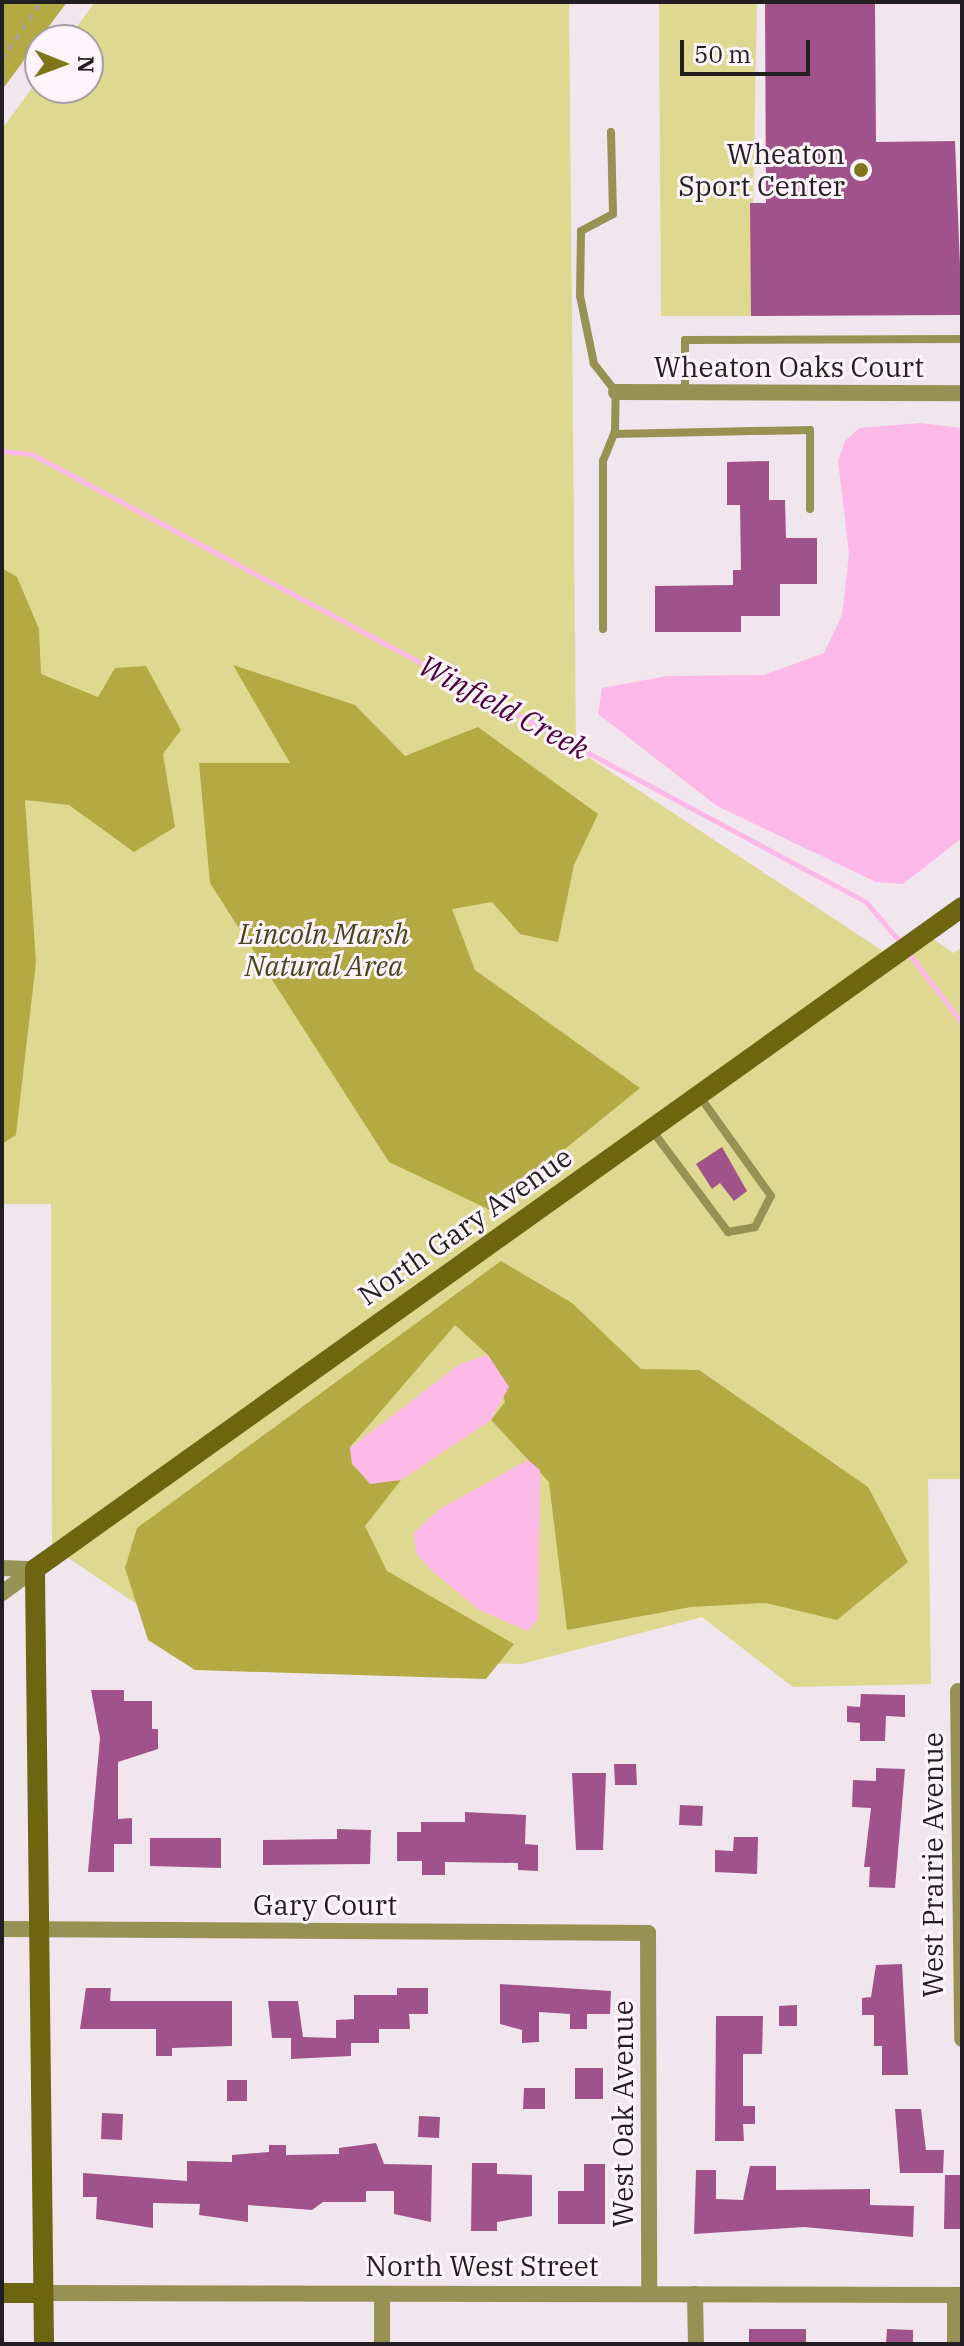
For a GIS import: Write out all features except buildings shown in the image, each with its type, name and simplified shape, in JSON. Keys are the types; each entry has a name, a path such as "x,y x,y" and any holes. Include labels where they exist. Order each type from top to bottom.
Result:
{"street":[{"name":"Wheaton Oaks Court","path":"616,392 962,393"},
{"name":"North Gary Avenue","path":"2,1593 962,907"},
{"path":"2,1568 35,1569 44,2344"},
{"name":"West Prairie Avenue","path":"958,1691 962,2039"},
{"name":"Gary Court","path":"2,1929 648,1933"},
{"name":"West Oak Avenue","path":"648,1933 649,2294"},
{"name":"North West Street","path":"2,2293 958,2295"},
{"path":"382,2294 382,2344"},
{"path":"695,2294 696,2344"},
{"path":"955,2344 958,2295"}],"lane":[{"path":"603,629 603,461 614,434 616,392 594,364 580,296 581,231 613,214 611,132"},
{"path":"685,392 685,340 962,339"},
{"path":"614,434 810,430 810,509"},
{"path":"650,1129 728,1232 755,1227 771,1196 698,1094"}],"path":[{"path":"2,59 41,2"}],"green space":[{"path":"4,2 67,2 51,24 24,24 24,60 2,90"},
{"name":"Lincoln Marsh Natural Area","path":"95,2 569,2 576,749 892,957 926,934 953,953 962,947 962,1479 928,1479 931,1684 793,1687 702,1617 522,1664 274,1660 169,1626 52,1547 51,1204 2,1204 2,129 24,99 24,104 104,104 104,24 79,24"},
{"path":"659,2 757,2 751,316 661,316"},
{"path":"2,568 17,577 39,629 41,674 98,697 115,668 146,666 181,730 163,754 175,827 134,852 69,805 25,800 36,962 16,1135 2,1144"},
{"path":"233,665 355,705 405,756 478,727 598,814 574,865 558,942 520,934 492,902 452,909 475,970 640,1088 490,1210 389,1162 210,883 199,763 290,763"},
{"path":"501,1261 572,1303 641,1369 699,1370 868,1487 908,1562 837,1620 766,1603 691,1607 567,1630 549,1482 491,1420 505,1402 488,1355 455,1325 350,1447 352,1464 370,1483 401,1480 365,1526 387,1571 514,1644 486,1679 195,1670 148,1640 125,1568 137,1528"}],"shaded area":[{"path":"920,423 962,428 962,838 903,884 876,882 717,806 598,714 602,688 667,676 764,675 824,653 842,615 849,554 838,461 845,441 859,428"},
{"path":"488,1355 509,1387 491,1420 401,1480 370,1484 352,1463 350,1448 460,1364"},
{"path":"528,1460 540,1470 538,1620 528,1631 479,1610 432,1571 416,1553 414,1533 438,1510"}],"waterway":[{"name":"Winfield Creek","path":"2,451 32,454 866,902 901,943"},
{"name":"Winfield Creek","path":"907,951 962,1023"}],"place":[{"name":"Wheaton Sport Center","path":"861,170"}]}
